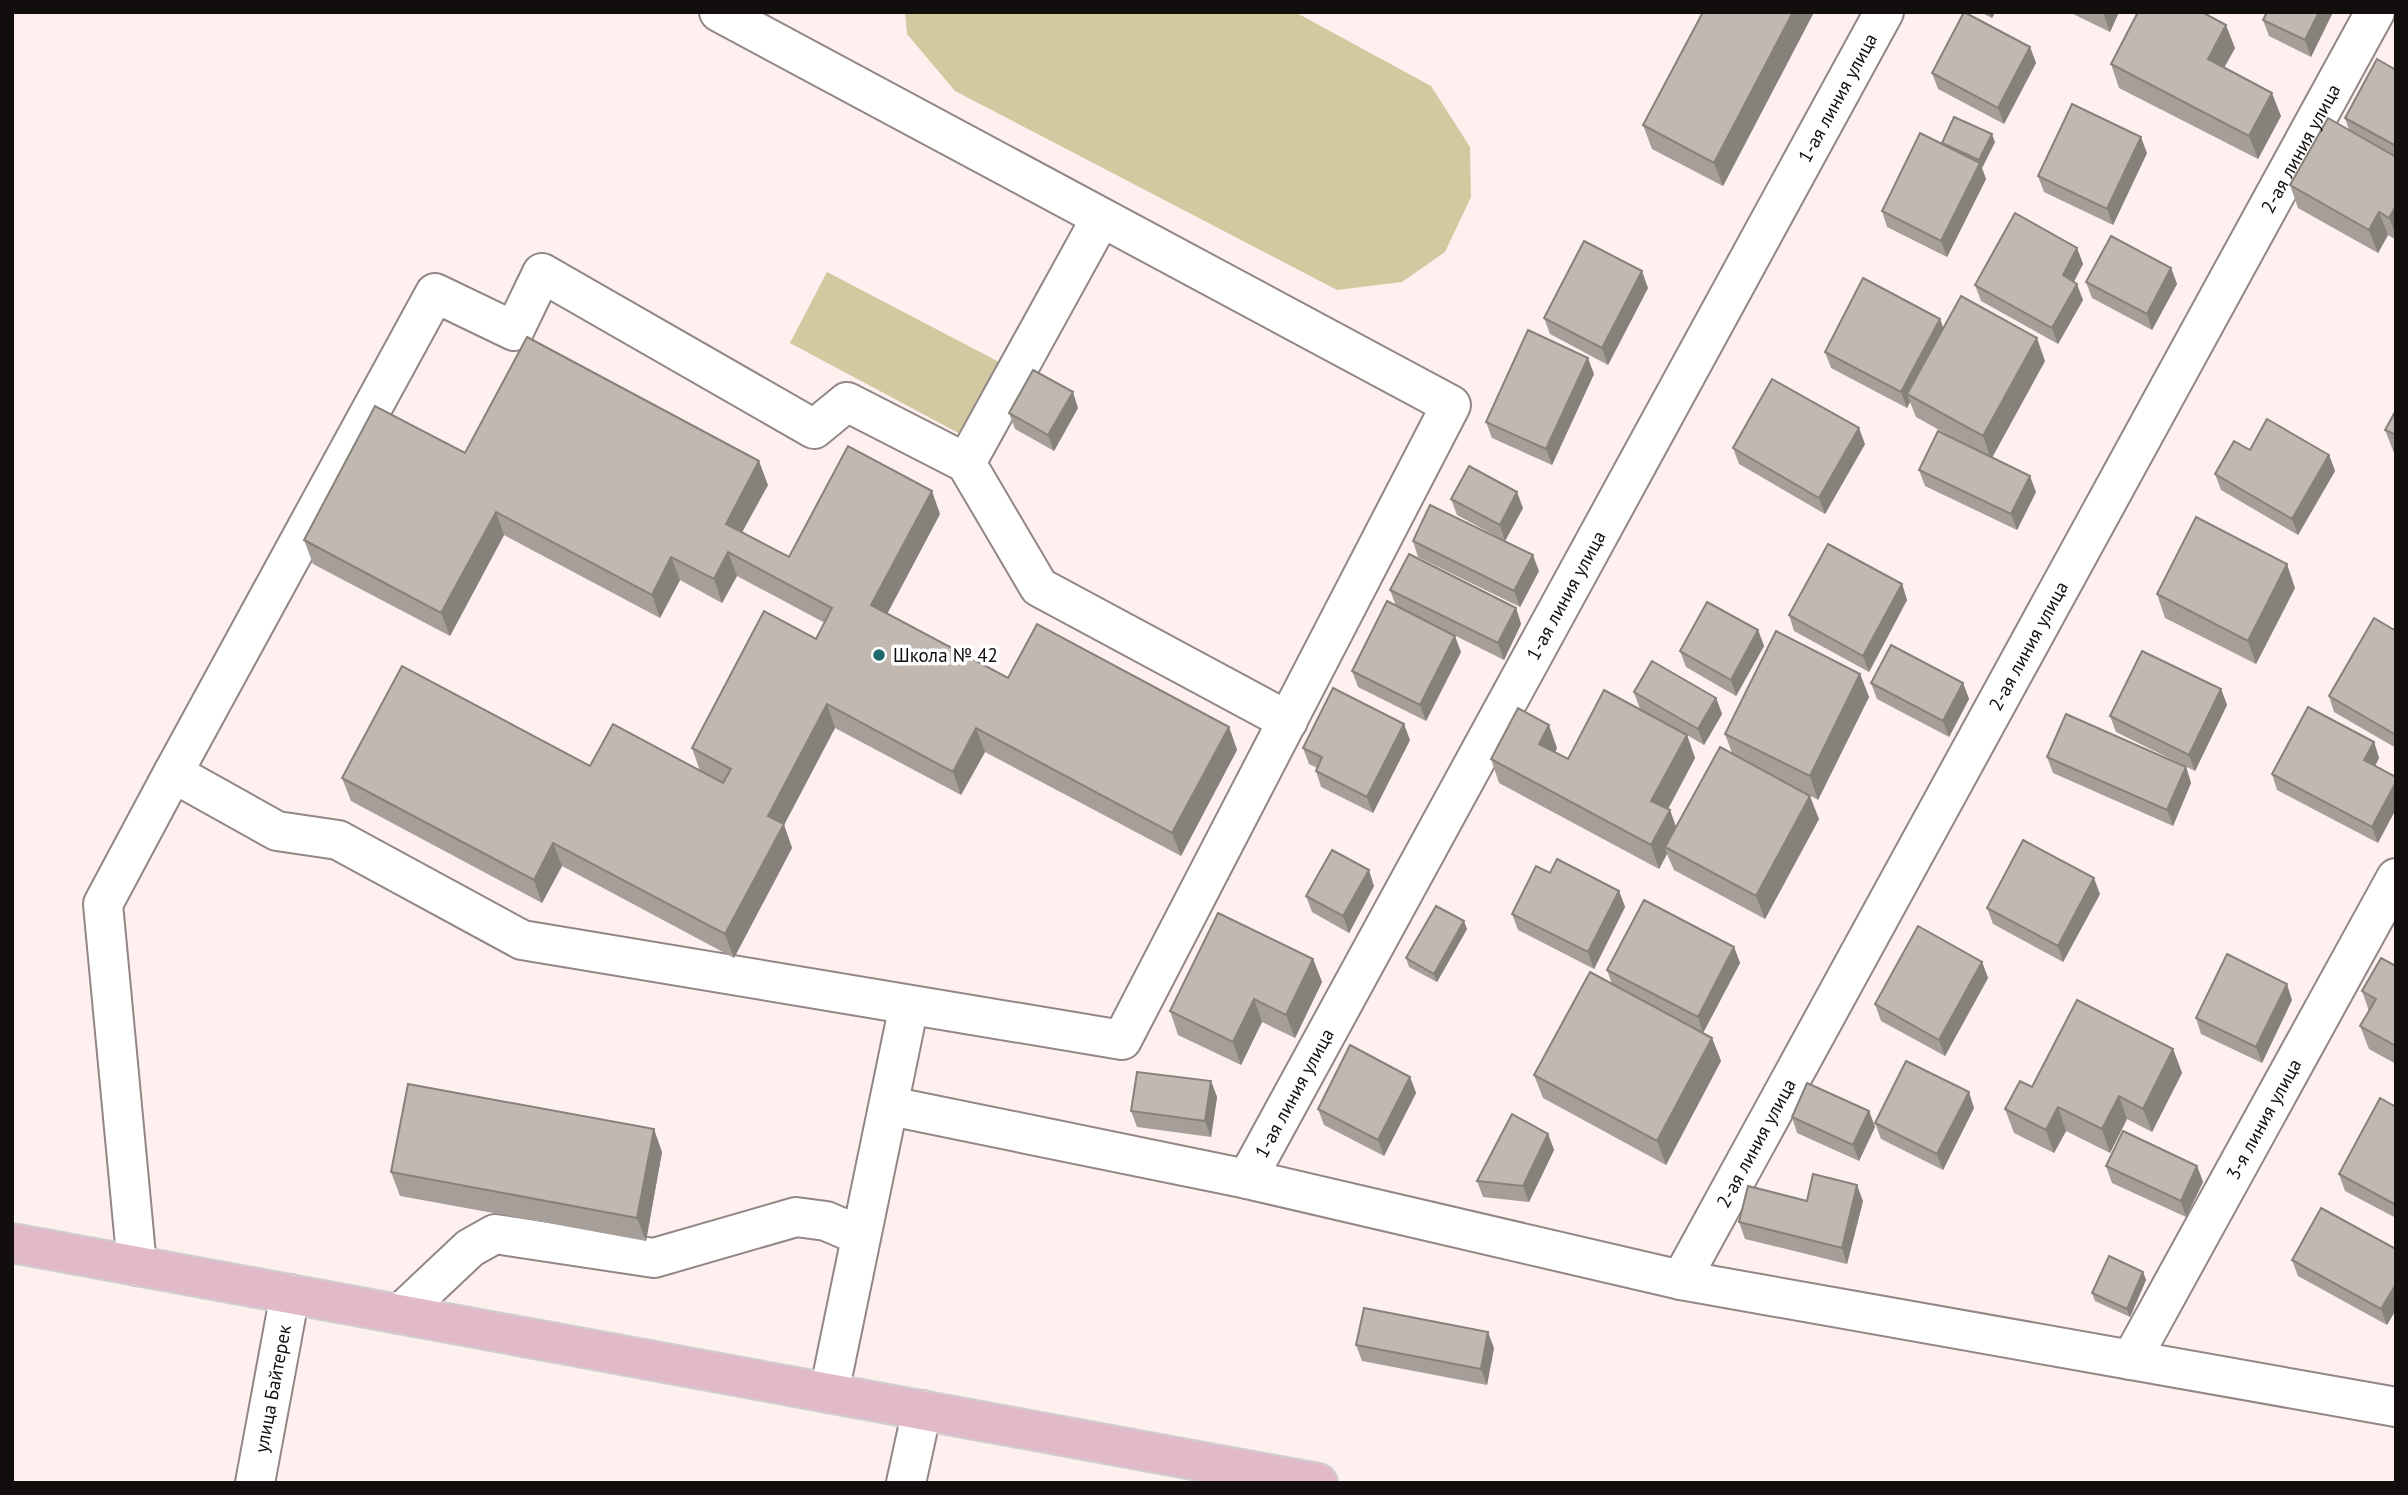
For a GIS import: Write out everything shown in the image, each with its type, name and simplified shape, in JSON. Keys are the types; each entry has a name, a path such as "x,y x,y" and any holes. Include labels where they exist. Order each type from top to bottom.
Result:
{"main road":[{"path":"12,1243 1318,1483"}],"street":[{"path":"173,773 277,831 338,840 522,940 1122,1040 1451,405 719,12"},
{"name":"1-ая линия улица","path":"1247,1179 1884,12"},
{"name":"2-ая линия улица","path":"1681,1280 2375,12"},
{"path":"966,463 1101,218"},
{"path":"137,1266 103,904 435,293 514,331 541,273 814,429 847,402 966,463 1040,587 1288,721"},
{"name":"3-я линия улица","path":"2131,1360 2396,878"},
{"path":"828,1393 909,1005"},
{"path":"890,1106 1247,1179 1681,1280 2396,1407"},
{"path":"400,1314 470,1248 495,1234 654,1258 796,1217 826,1221 861,1236"},
{"name":"улица Байтерек","path":"255,1483 290,1294"},
{"path":"906,1483 922,1410"}],"shaded area":[{"path":"905,12 1295,12 1431,86 1470,147 1471,197 1445,252 1402,282 1337,290 955,91 907,34"},
{"path":"827,272 1003,364 964,436 790,343"}],"building":[{"path":"1703,12 1793,12 1714,163 1643,125"},
{"path":"1964,12 2030,47 1998,108 1932,73"},
{"path":"2138,12 2202,12 2226,25 2208,59 2272,93 2249,136 2111,64"},
{"path":"2267,12 2319,12 2305,40 2263,20"},
{"path":"2377,59 2396,70 2396,146 2345,118"},
{"path":"2072,104 2141,137 2107,209 2038,176"},
{"path":"1954,117 1992,134 1979,160 1942,143"},
{"path":"2328,118 2396,157 2396,206 2389,218 2379,212 2369,230 2290,185"},
{"path":"1920,133 1980,163 1941,241 1882,211"},
{"path":"2015,213 2077,248 2063,275 2077,284 2052,328 1975,285"},
{"path":"2111,236 2171,268 2147,314 2086,282"},
{"path":"1584,241 1642,271 1602,348 1544,318"},
{"path":"1863,278 1940,319 1901,392 1825,352"},
{"path":"1961,296 2037,338 1983,436 1907,394"},
{"path":"1528,330 1588,358 1546,449 1486,422"},
{"name":"Школа № 42","path":"527,337 759,461 726,524 789,557 848,446 932,491 871,605 1008,678 1037,624 1229,727 1172,833 976,728 953,772 827,704 768,816 784,824 725,934 553,843 534,880 342,778 402,666 590,766 613,724 723,783 731,769 692,748 764,611 816,639 832,608 728,552 714,579 671,557 652,595 496,512 441,613 304,540 375,406 465,453"},
{"path":"1033,370 1073,392 1048,435 1009,413"},
{"path":"1772,379 1859,428 1819,498 1733,448"},
{"path":"2396,410 2396,435 2385,430"},
{"path":"2267,419 2329,455 2292,519 2215,474 2234,441 2250,450"},
{"path":"1938,431 2030,476 2011,514 1919,470"},
{"path":"1469,466 1517,492 1500,525 1451,499"},
{"path":"1430,505 1533,555 1514,591 1413,541"},
{"path":"2196,517 2287,564 2248,641 2157,594"},
{"path":"1828,544 1902,584 1863,656 1789,615"},
{"path":"1409,554 1516,608 1498,643 1390,590"},
{"path":"1387,601 1455,636 1420,705 1352,671"},
{"path":"1707,602 1758,630 1731,680 1680,651"},
{"path":"2374,618 2396,631 2396,735 2329,696"},
{"path":"1776,631 1860,674 1810,776 1725,734"},
{"path":"1891,645 1963,683 1943,721 1871,683"},
{"path":"2142,651 2221,689 2189,755 2110,716"},
{"path":"1652,661 1716,698 1698,729 1634,692"},
{"path":"1333,688 1404,724 1367,797 1316,771 1322,757 1303,748"},
{"path":"1604,690 1687,735 1651,801 1670,810 1651,845 1491,759 1518,708 1549,725 1539,744 1568,759"},
{"path":"2308,707 2374,742 2364,760 2396,777 2396,782 2372,827 2272,774"},
{"path":"2066,714 2186,767 2167,810 2047,757"},
{"path":"1720,747 1810,796 1756,896 1665,847"},
{"path":"2023,840 2094,878 2058,946 1987,908"},
{"path":"1332,850 1369,870 1343,916 1306,896"},
{"path":"1557,859 1619,891 1588,952 1512,914 1536,866 1550,873"},
{"path":"1644,900 1734,947 1698,1017 1607,970"},
{"path":"1436,906 1464,921 1434,974 1406,958"},
{"path":"1218,913 1313,959 1286,1015 1254,999 1233,1042 1170,1011"},
{"path":"1918,926 1982,962 1939,1040 1875,1004"},
{"path":"2227,954 2287,984 2256,1047 2196,1018"},
{"path":"2381,958 2396,966 2396,1046 2360,1026 2376,999 2362,991"},
{"path":"1590,972 1712,1038 1657,1141 1534,1075"},
{"path":"2077,1000 2173,1049 2143,1109 2119,1096 2102,1129 2058,1107 2046,1130 2005,1109 2020,1081 2032,1087"},
{"path":"1350,1045 1410,1077 1378,1140 1318,1109"},
{"path":"1906,1061 1969,1092 1937,1154 1875,1123"},
{"path":"1137,1072 1211,1081 1205,1121 1131,1111"},
{"path":"1807,1083 1869,1111 1853,1145 1792,1117"},
{"path":"408,1084 654,1129 637,1218 391,1172"},
{"path":"2380,1098 2396,1107 2396,1205 2339,1174"},
{"path":"1512,1114 1548,1134 1523,1186 1477,1181"},
{"path":"2123,1131 2197,1166 2181,1201 2106,1166"},
{"path":"1813,1174 1857,1185 1842,1248 1739,1222 1748,1186 1807,1201"},
{"path":"2321,1208 2396,1249 2396,1284 2381,1309 2292,1260"},
{"path":"2109,1256 2143,1272 2127,1309 2092,1293"},
{"path":"1364,1308 1488,1332 1481,1369 1356,1345"}],"place":[{"name":"Школа № 42","path":"879,655"}]}
